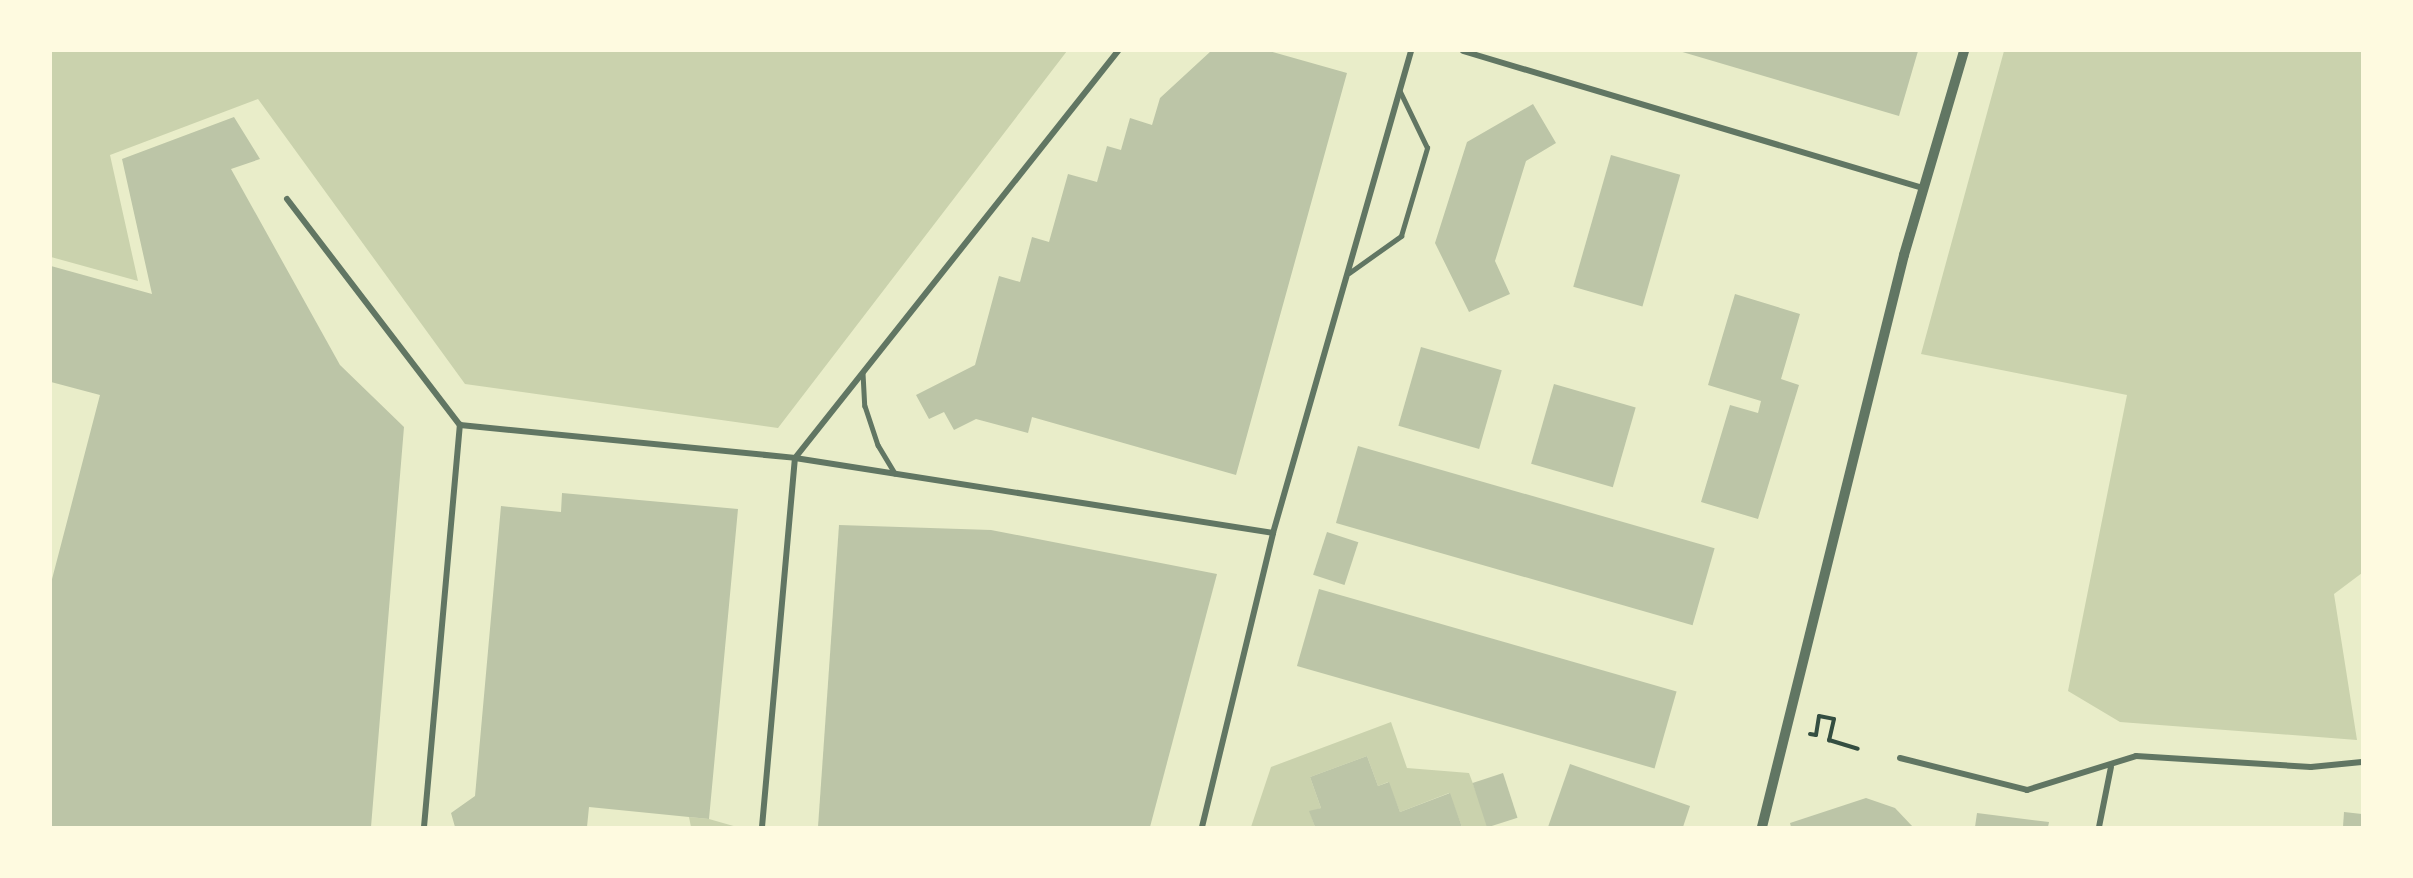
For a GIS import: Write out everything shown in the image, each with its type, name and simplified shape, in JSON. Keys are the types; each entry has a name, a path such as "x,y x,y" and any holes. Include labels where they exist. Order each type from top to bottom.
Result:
{"street":[{"path":"762,827 795,458 1118,51"},
{"path":"1202,827 1272,533 1411,51"},
{"path":"1463,51 1924,188"},
{"path":"1762,827 1924,188 1964,51"},
{"path":"287,199 460,425 424,827"},
{"path":"460,425 795,458 1272,533"},
{"path":"1900,758 2027,790 2111,767 2136,756 2311,767 2362,762"},
{"path":"2098,827 2111,767"}],"lane":[{"path":"1348,273 1401,236 1426,148 1400,92"},
{"path":"863,373 865,406 878,445 895,473"}],"path":[{"path":"1788,727 1815,735 1819,716 1834,719 1829,740 1858,748"}],"green space":[{"path":"51,51 1067,51 778,428 465,384 258,99 110,155 138,281 51,257"},
{"path":"2004,51 2362,51 2362,573 2334,594 2357,740 2120,722 2068,691 2127,395 1921,354"},
{"path":"1391,722 1407,768 1469,773 1489,827 1462,827 1449,793 1400,812 1388,782 1378,786 1367,756 1310,777 1321,808 1310,812 1315,827 1251,827 1271,767"},
{"path":"689,817 709,819 737,827 691,827"}],"building":[{"path":"1211,51 1269,51 1347,73 1236,475 1032,417 1028,433 976,419 954,430 944,412 929,419 916,395 975,365 999,276 1020,282 1032,237 1049,242 1068,174 1097,182 1107,146 1121,150 1130,118 1152,125 1160,98"},
{"path":"1679,51 1918,51 1899,116"},
{"path":"1533,104 1556,143 1526,161 1495,261 1510,294 1469,312 1435,243 1467,142"},
{"path":"234,117 260,159 231,169 340,365 404,427 371,827 51,827 51,583 100,395 51,382 51,266 152,294 122,159"},
{"path":"1611,155 1680,175 1642,307 1573,287"},
{"path":"1735,294 1800,314 1781,379 1799,385 1758,519 1701,502 1730,405 1758,413 1761,401 1708,385"},
{"path":"1421,347 1502,370 1479,449 1398,426"},
{"path":"1554,384 1636,407 1613,487 1531,464"},
{"path":"1358,446 1715,548 1693,625 1336,523"},
{"path":"562,493 738,509 709,819 589,807 587,827 455,827 451,813 475,796 501,506 561,512"},
{"path":"839,525 991,530 1217,574 1150,827 818,827"},
{"path":"1327,532 1358,542 1344,585 1313,575"},
{"path":"1319,589 1677,692 1655,768 1297,666"},
{"path":"1367,756 1378,786 1389,782 1400,812 1450,793 1462,827 1315,827 1309,811 1321,808 1310,777"},
{"path":"1570,764 1690,806 1683,827 1548,827"},
{"path":"1503,773 1518,818 1487,827 1473,783"},
{"path":"1866,798 1895,808 1913,827 1791,827 1790,823"},
{"path":"2344,812 2362,814 2362,827 2343,827"},
{"path":"1977,813 2049,822 2048,827 1975,827"}]}
